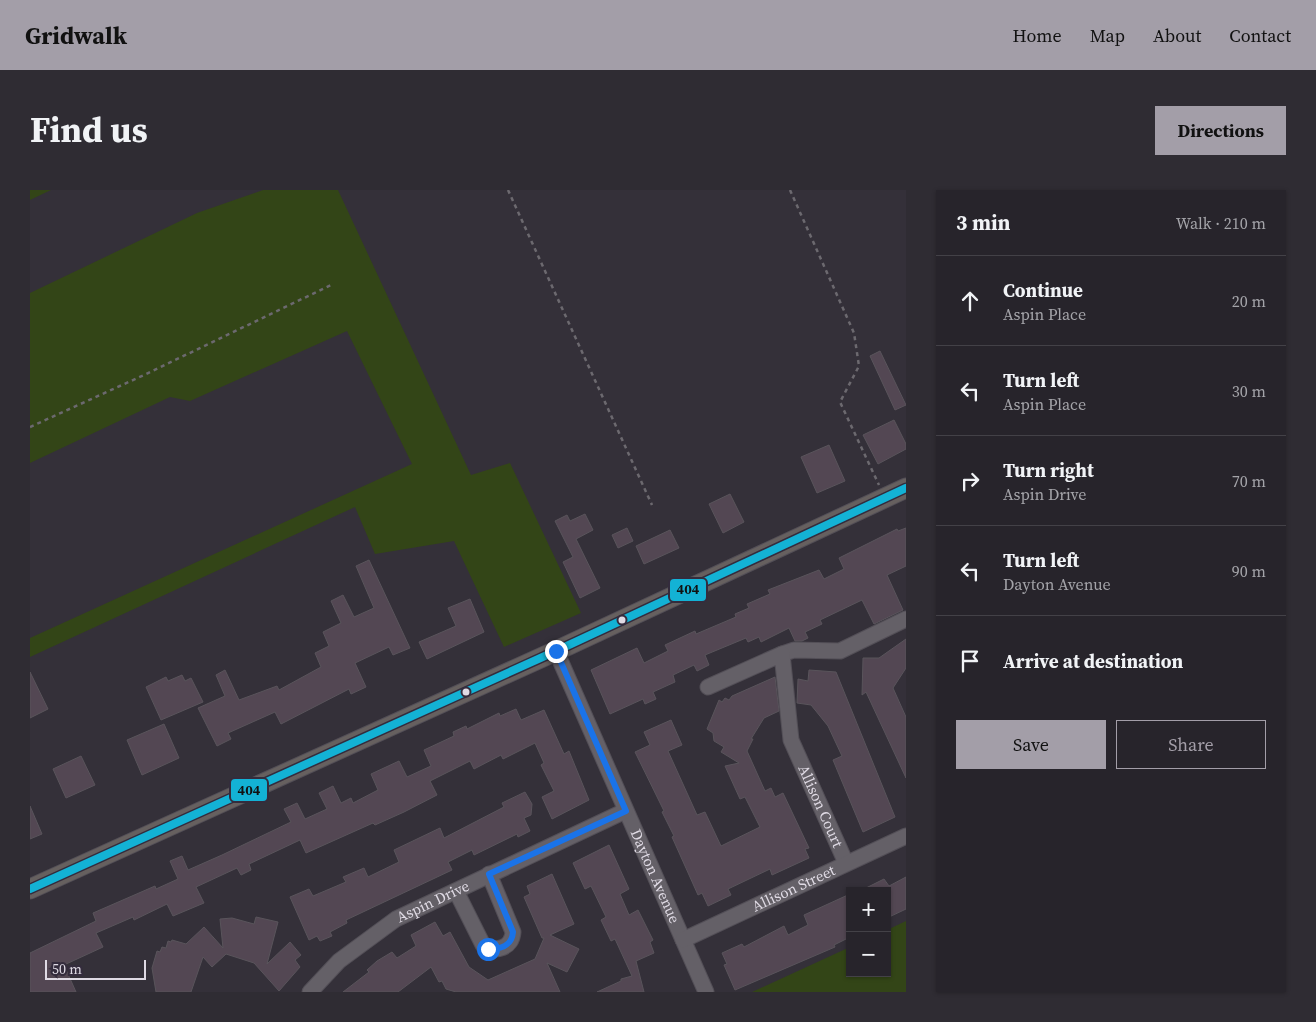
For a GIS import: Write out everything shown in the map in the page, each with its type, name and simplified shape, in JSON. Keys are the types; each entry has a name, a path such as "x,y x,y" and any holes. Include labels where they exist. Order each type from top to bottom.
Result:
{"main road":[{"path":"30,889 556,651 906,488"}],"street":[{"path":"708,687 794,650 840,651 906,619"},
{"name":"Dayton Avenue","path":"556,651 706,992"},
{"name":"Allison Court","path":"782,654 791,740 794,750 846,863"},
{"name":"Aspin Drive","path":"310,992 338,961 396,919 626,811"},
{"name":"Allison Street","path":"683,940 906,836"},
{"path":"456,891 483,945 495,949 506,946 510,942 513,932 489,874"}],"path":[{"path":"508,190 652,505"},
{"path":"790,190 854,333 859,366 840,402 885,497"},
{"path":"30,427 144,375 331,285"}],"green space":[{"path":"30,190 51,190 30,200"},
{"path":"263,190 338,190 471,475 510,463 581,613 504,647 454,541 375,554 355,507 30,657 30,638 412,464 347,331 190,401 170,397 30,463 30,293 197,213"},
{"path":"906,921 906,992 752,992 846,949 846,977 891,977 891,928"}],"building":[{"path":"880,351 906,405 895,410 870,356"},
{"path":"894,420 906,444 906,449 878,464 863,435"},
{"path":"829,445 845,481 817,493 801,457"},
{"path":"730,494 744,522 723,533 709,504"},
{"path":"585,514 593,530 576,539 600,588 580,598 563,562 573,557 555,521 567,515 570,521"},
{"path":"627,528 633,541 618,548 612,535"},
{"path":"906,528 906,566 887,575 903,610 874,624 862,600 820,620 822,624 805,632 808,638 802,641 795,641 789,628 761,642 759,637 748,642 746,638 705,655 709,665 697,671 694,665 673,675 675,682 653,692 656,699 645,704 643,699 610,714 591,670 637,648 644,663 668,651 665,645 695,631 696,634 736,617 735,614 749,608 747,604 770,594 768,590 819,570 824,579 844,569 839,558 897,529 898,531"},
{"path":"670,530 679,548 644,564 636,546"},
{"path":"369,560 410,648 393,655 389,647 355,663 366,687 351,694 349,689 281,724 275,712 228,733 231,739 217,746 198,708 225,696 216,675 225,670 239,700 277,686 279,690 321,667 315,653 329,646 323,632 341,623 331,601 343,595 354,617 374,608 356,566"},
{"path":"470,599 484,632 427,659 419,642 456,626 448,608"},
{"path":"906,639 906,668 893,688 906,717 906,778 866,692 862,695 863,658 879,658"},
{"path":"809,670 836,672 895,817 863,832 833,760 842,756 828,726 811,705 797,703 798,679 808,681"},
{"path":"30,672 48,709 30,718"},
{"path":"182,675 185,681 191,678 203,702 161,720 146,687 166,677 168,681"},
{"path":"775,677 779,711 764,718 751,739 753,739 747,751 765,791 771,788 775,797 783,793 809,848 805,849 809,858 772,875 770,869 728,889 731,895 708,906 702,893 698,895 672,837 674,836 662,812 664,811 635,752 650,745 644,732 671,720 682,745 668,751 697,815 705,812 721,846 760,827 745,797 740,799 725,766 739,763 721,752 724,747 714,741 713,733 707,729 719,700 722,702 725,698 729,700 732,696"},
{"path":"516,709 521,720 544,710 564,754 569,751 589,800 552,819 542,797 554,791 541,765 544,763 535,743 503,759 501,755 474,769 470,761 430,781 437,795 404,812 375,825 373,823 306,853 300,840 249,864 251,870 241,875 237,868 196,887 204,903 173,916 167,904 134,920 133,917 96,933 103,947 64,965 76,992 30,992 30,953 96,921 93,913 155,886 156,889 178,879 170,861 182,856 188,870 222,855 291,822 284,809 297,803 305,819 327,809 319,793 333,786 341,803 351,798 353,803 378,790 371,774 399,761 407,777 431,766 424,750 454,736 453,732 466,726 467,729 499,713 500,716"},
{"path":"164,724 179,758 142,775 127,740"},
{"path":"81,756 95,785 66,798 53,769"},
{"path":"525,792 532,804 531,815 524,818 530,831 518,837 517,834 474,855 472,850 448,862 452,870 346,920 347,923 330,932 332,936 320,941 317,936 309,940 290,897 309,889 313,896 346,882 343,877 364,868 368,877 399,862 394,850 440,828 444,838 504,807 502,803"},
{"path":"30,806 42,834 30,839"},
{"path":"609,845 629,889 620,894 629,915 638,910 653,940 650,942 654,953 636,961 644,992 597,992 621,981 621,979 632,976 615,939 611,941 601,920 606,917 591,886 585,889 573,863"},
{"path":"552,874 574,924 550,935 579,949 567,972 547,963 560,992 456,992 446,989 442,981 439,982 431,967 398,992 343,992 369,972 367,970 377,961 392,952 397,958 416,946 411,935 435,922 443,936 450,932 469,967 488,980 535,959 544,938 542,938 524,897 530,894 527,886"},
{"path":"906,877 906,909 891,916 891,887 868,887 884,879 889,886"},
{"path":"846,896 846,939 834,945 835,947 735,990 724,965 727,964 722,953 742,944 744,947 784,926 788,935 808,925 804,915"},
{"path":"256,917 278,922 267,964 290,942 301,955 295,960 300,967 279,991 254,963 226,954 212,967 203,957 191,992 156,992 152,968 157,951 160,952 162,947 166,948 168,941 171,942 172,940 186,944 204,927 223,948 220,919 232,918 254,924"}],"transit line":[{"name":"404","path":"30,889 556,651 906,488"}],"route":[{"path":"488,949 506,946 510,942 513,932 489,874 626,811 556,651"}]}
